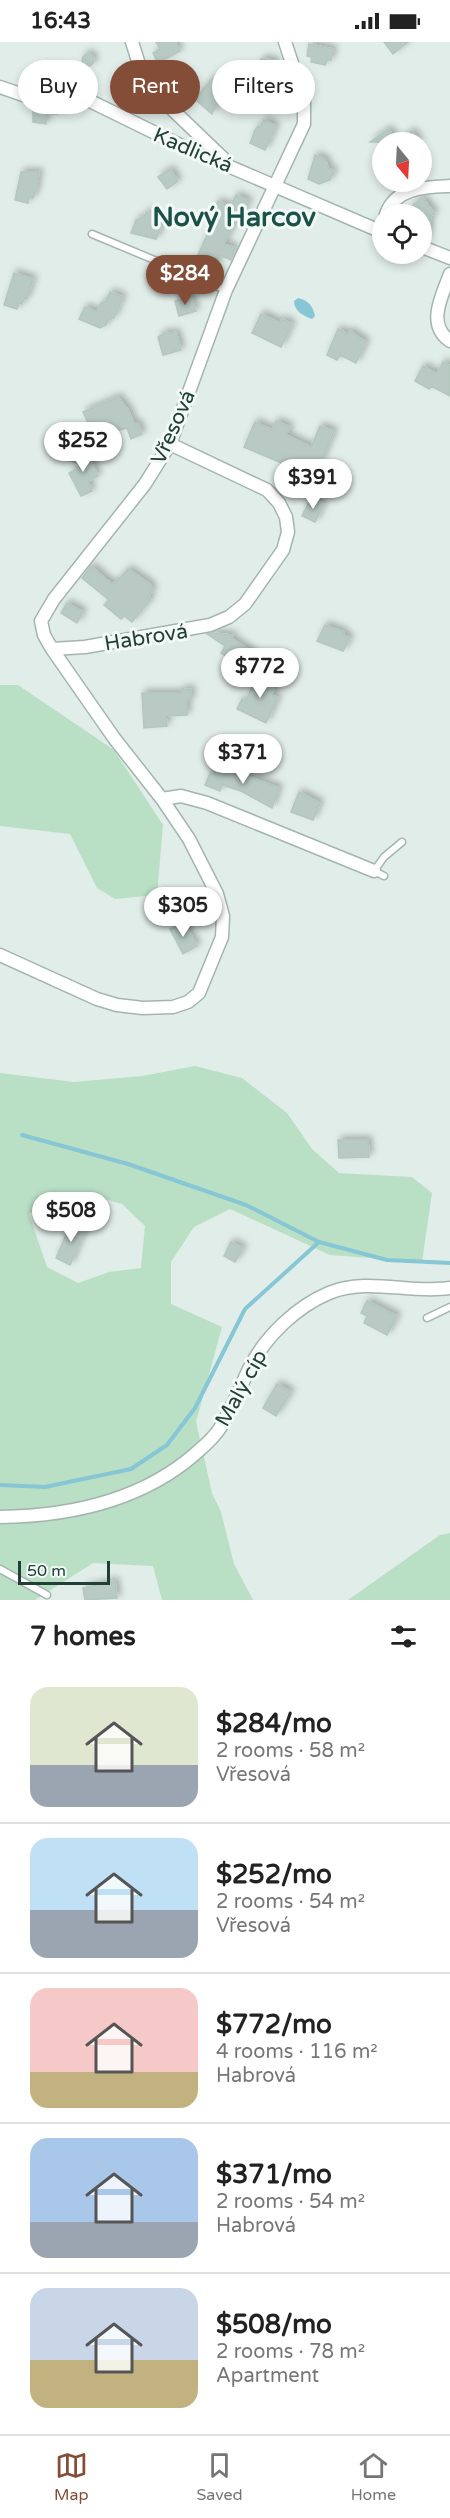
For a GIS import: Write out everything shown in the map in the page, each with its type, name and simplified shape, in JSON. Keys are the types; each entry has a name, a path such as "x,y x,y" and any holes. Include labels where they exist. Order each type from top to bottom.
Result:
{"street":[{"path":"132,42 143,77 152,90 168,108 232,166"},
{"name":"Vřesová","path":"0,955 97,999 117,1005 143,1008 173,1007 188,1002 199,993 222,937 223,916 217,894 189,839 52,649 44,635 41,621 50,606 145,484 170,444 226,290 304,124 304,99 285,42"},
{"name":"Kadlická","path":"0,87 26,96 61,96 90,101 184,147 372,227"},
{"path":"392,204 396,198 409,190 450,186"},
{"path":"432,251 450,258"},
{"path":"450,274 437,310 440,332 450,341"},
{"name":"Habrová","path":"52,649 85,647 210,625 229,617 245,604 283,550 288,532 286,517 279,503 267,490 170,444"},
{"path":"162,799 181,796 207,803 379,873"},
{"name":"Malý cíp","path":"0,1517 46,1514 86,1507 127,1496 166,1477 219,1430 251,1366 274,1332 325,1295 356,1286 450,1287"}],"lane":[{"path":"92,234 226,290"},
{"path":"379,873 384,857 402,842"},
{"path":"427,1318 450,1307"},
{"path":"0,1569 47,1595"}],"green space":[{"path":"0,685 18,685 114,750 163,825 157,895 115,899 97,888 70,834 0,826"},
{"path":"195,1066 242,1078 287,1113 312,1149 339,1173 412,1177 432,1193 422,1262 330,1255 230,1209 194,1227 171,1262 171,1304 222,1327 196,1422 212,1493 221,1512 234,1564 253,1600 162,1600 153,1566 93,1563 35,1600 0,1600 0,1073 74,1082 142,1076","holes":["84,1193 122,1204 145,1226 141,1268 109,1272 78,1283 47,1267 29,1214 54,1195"]},
{"path":"450,1533 450,1600 348,1600 440,1535"}],"water":[{"path":"298,298 305,300 311,306 315,316 312,319 297,310 294,301"}],"building":[{"path":"156,42 175,42 180,51 164,60 156,60 153,53 160,49"},
{"path":"384,42 408,42 393,54"},
{"path":"309,44 333,49 331,60 327,60 325,65 315,63 315,60 311,60 312,57 307,56"},
{"path":"86,54 94,60 82,60"},
{"path":"212,80 212,114 200,104 200,94"},
{"path":"33,114 46,114 46,124 33,122"},
{"path":"264,120 276,126 265,150 250,143 255,130"},
{"path":"315,155 326,160 328,168 334,171 330,180 319,184 308,179"},
{"path":"170,169 178,181 167,189 158,177"},
{"path":"21,172 39,172 36,191 33,198 29,197 28,203 15,200"},
{"path":"236,195 249,201 224,244 235,248 231,260 220,255 216,265 197,257 216,215 212,214 218,201 230,207"},
{"path":"422,197 427,204 414,204"},
{"path":"146,212 155,215 161,227 156,239 131,233 136,220 144,217"},
{"path":"14,273 33,279 27,298 25,297 22,304 19,303 17,309 4,305"},
{"path":"110,292 123,297 114,318 108,320 106,325 100,328 79,319 85,307 97,312"},
{"path":"191,296 196,311 179,316 175,301"},
{"path":"261,314 280,323 282,319 292,324 281,347 252,333"},
{"path":"338,329 348,334 350,331 366,342 356,363 340,355 337,360 327,355"},
{"path":"166,332 170,334 176,332 181,350 163,355 158,337"},
{"path":"443,362 450,366 450,396 431,386 429,389 415,381 423,366 437,374"},
{"path":"118,397 129,411 134,424 138,423 142,434 131,439 127,428 112,432 108,423 95,428 90,427 83,412"},
{"path":"276,421 290,427 286,435 311,447 320,426 334,431 305,491 291,485 298,470 244,447 255,422 272,430"},
{"path":"86,451 98,476 88,481 92,491 81,496 69,473 84,466 67,460"},
{"path":"311,498 324,504 315,522 302,516"},
{"path":"91,566 112,584 128,569 150,584 153,590 148,597 151,599 132,622 124,616 121,619 104,605 109,600 82,578"},
{"path":"67,603 83,612 77,623 61,613"},
{"path":"325,625 344,632 343,634 350,638 343,651 317,641"},
{"path":"207,634 233,635 231,638 254,653 244,668 221,653 225,646"},
{"path":"258,672 276,681 272,695 278,698 266,723 237,709 242,699 246,701"},
{"path":"191,689 191,700 187,700 187,715 166,716 167,726 144,728 142,693 181,693 181,690"},
{"path":"218,765 279,788 272,808 241,791 222,785 220,791 205,785 210,773 214,775"},
{"path":"299,792 320,803 313,820 291,812"},
{"path":"184,922 197,946 183,954 170,929"},
{"path":"338,1140 368,1140 369,1157 339,1158"},
{"path":"72,1221 86,1228 70,1265 56,1258"},
{"path":"231,1242 243,1248 235,1262 224,1256"},
{"path":"367,1301 397,1316 387,1335 364,1323 367,1316 361,1313"},
{"path":"277,1384 291,1392 276,1416 263,1408"},
{"path":"115,1581 117,1598 85,1600 83,1588"}],"waterway":[{"path":"22,1135 128,1164 246,1205 319,1242 387,1260 450,1263"},
{"path":"0,1485 45,1487 131,1469 167,1445 195,1408 245,1309 319,1242"}],"district":[{"name":"Nový Harcov","path":"234,217"}]}
